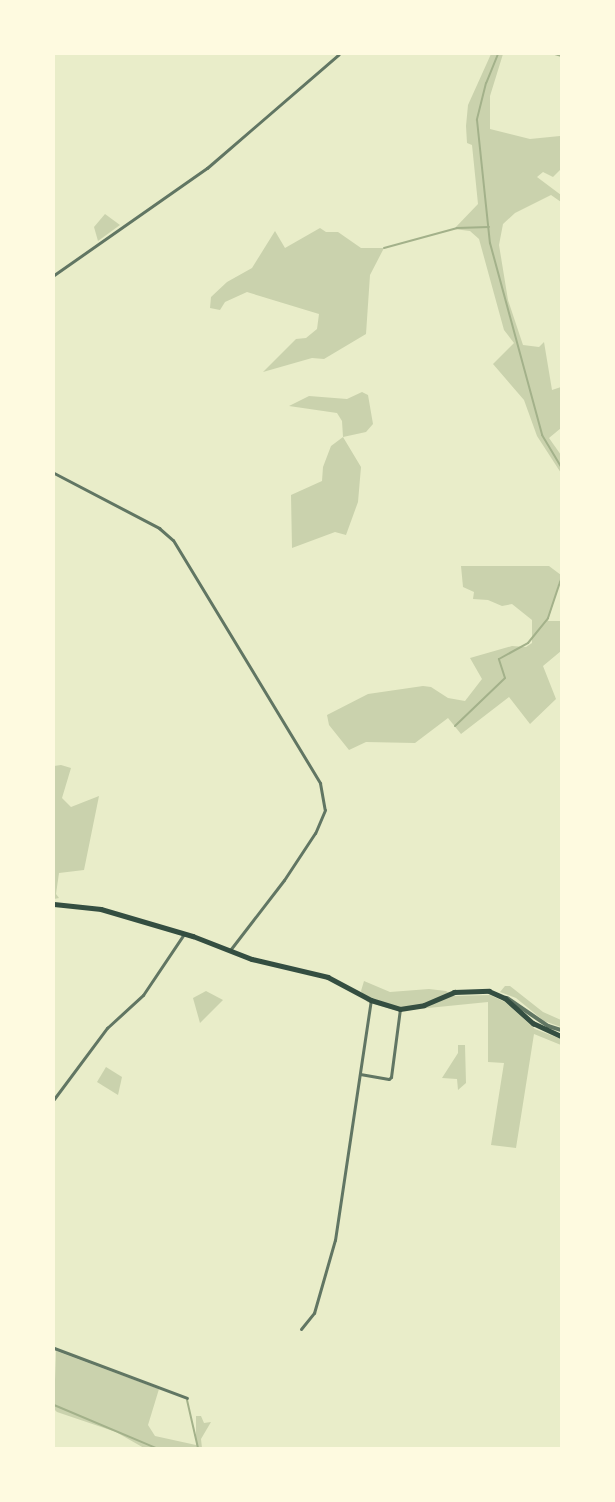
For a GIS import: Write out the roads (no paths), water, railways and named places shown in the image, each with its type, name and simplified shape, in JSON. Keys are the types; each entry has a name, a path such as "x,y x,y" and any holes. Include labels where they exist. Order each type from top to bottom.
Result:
{"main road":[{"path":"54,904 102,910 184,934 230,950 328,977 370,1000 400,1009 424,1005 466,990 489,991 505,998 533,1023 561,1036"}],"street":[{"path":"54,275 207,168 339,54"},
{"path":"54,473 159,528 173,540 320,784 325,810 315,833 263,909 230,950"},
{"path":"54,1099 107,1028 144,994 184,934"},
{"path":"505,998 513,1000 548,1026 561,1030"},
{"path":"300,1329 314,1313 326,1277 341,1207 370,1000"},
{"path":"360,1074 389,1079 391,1077 400,1009"},
{"path":"54,1348 187,1398"}],"waterway":[{"path":"498,54 486,83 477,120 490,243 542,435 561,467"},
{"path":"555,54 561,56"},
{"path":"384,248 457,228 489,227"},
{"path":"455,726 505,678 499,659 528,643 548,618 561,579"},
{"path":"187,1400 198,1448"},
{"path":"54,1405 156,1448"}]}
